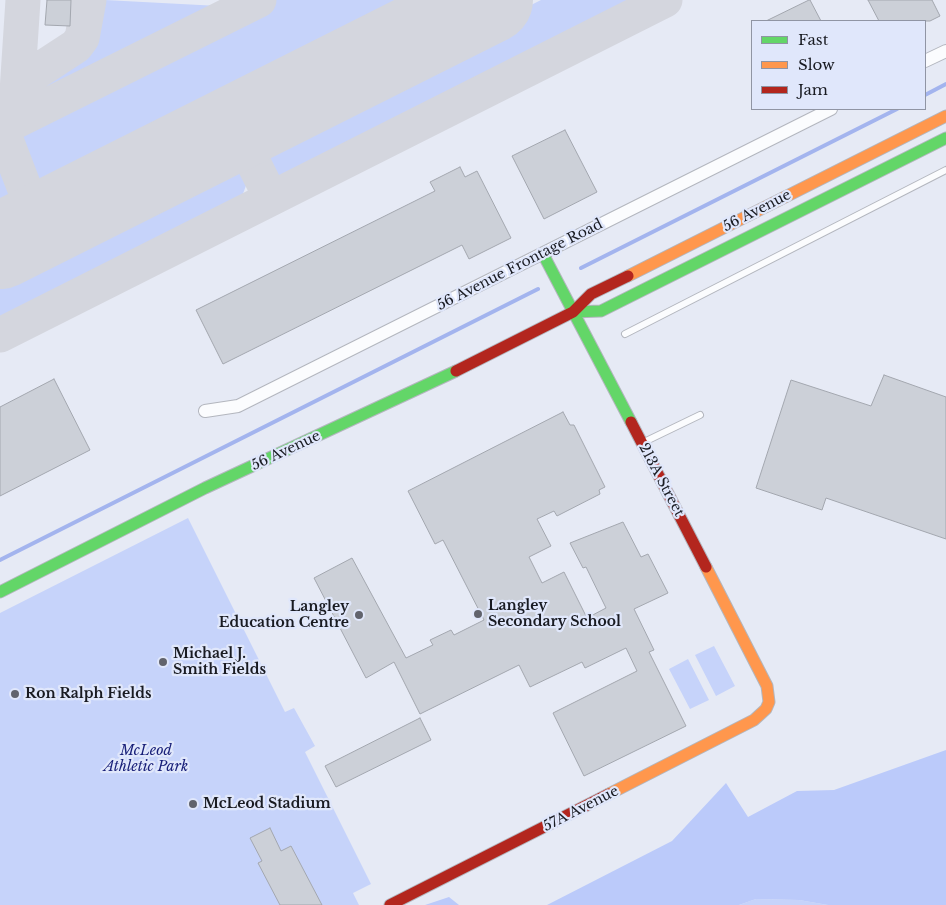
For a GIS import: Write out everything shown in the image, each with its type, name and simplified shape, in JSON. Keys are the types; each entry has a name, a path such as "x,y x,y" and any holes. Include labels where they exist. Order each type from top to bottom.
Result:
{"main road":[{"name":"56 Avenue","path":"0,592 205,488 487,356 573,312 591,294 946,116"},
{"path":"946,130 946,138"},
{"name":"56 Avenue","path":"573,312 601,311 946,138"},
{"name":"213A Street","path":"542,254 766,686 769,702 766,709"},
{"name":"57A Avenue","path":"391,904 754,720 766,709"}],"street":[{"path":"926,61 946,51"},
{"name":"56 Avenue Frontage Road","path":"205,411 238,406 829,110"}],"lane":[{"path":"625,334 946,170"},
{"path":"642,444 700,415"}],"green space":[{"path":"105,0 219,6 240,0 441,0 43,200 38,197 16,141 26,96 39,80 88,47 92,40 97,5"},
{"path":"541,0 651,0 290,181 265,173 259,162 264,139"},
{"path":"0,147 23,205 19,213 0,222"},
{"path":"220,162 242,170 247,183 238,207 0,327 0,272"},
{"name":"McLeod Athletic Park","path":"188,518 285,712 294,708 315,746 305,752 371,884 353,893 359,905 0,905 0,613"},
{"path":"714,646 735,686 716,696 695,655"},
{"path":"688,659 709,700 690,709 669,669"},
{"path":"756,899 799,900 828,905 739,905"}],"shaded area":[{"path":"946,750 946,905 828,905 799,900 756,899 739,905 547,905 672,841 726,783 748,817 797,791 834,790"},
{"path":"449,897 459,905 425,905"}],"building":[{"path":"47,0 71,0 70,26 45,25"},
{"path":"809,0 820,20 768,20"},
{"path":"868,0 932,0 940,16 930,21 878,20"},
{"path":"565,130 597,192 544,219 512,156"},
{"path":"460,167 465,177 477,171 511,238 469,259 462,245 223,364 196,310 435,191 430,182"},
{"path":"884,375 946,397 946,539 826,498 822,510 756,488 791,380 871,406"},
{"path":"54,379 90,450 0,496 0,407"},
{"path":"563,412 570,425 574,425 605,487 599,490 600,494 557,516 554,511 537,519 551,546 529,557 542,583 564,572 587,618 606,608 586,567 583,568 570,543 623,522 641,557 648,554 668,593 634,609 654,650 649,652 686,726 584,776 553,713 637,671 626,648 585,668 582,662 530,687 519,665 420,714 394,662 366,678 314,578 352,558 406,658 433,645 430,640 451,630 454,635 484,620 443,540 435,544 408,491"},
{"path":"420,718 431,740 336,787 325,766"},
{"path":"270,828 281,851 291,846 322,905 280,905 258,863 262,861 250,838"}],"waterway":[{"path":"926,94 946,84"},
{"path":"581,268 895,110"},
{"path":"0,560 538,289"}],"taxiway":[{"path":"17,92 23,0"},
{"path":"0,123 8,117 17,92 27,78 76,46 82,38 89,0"},
{"path":"0,129 259,0"},
{"path":"0,335 665,0"},
{"path":"0,124 39,226"},
{"path":"236,128 271,198"}],"runway":[{"path":"0,246 490,0"}],"traffic: fast":[{"path":"573,312 601,311 946,138"},
{"path":"543,254 631,422"},
{"path":"0,592 205,488 456,371"}],"traffic: slow":[{"path":"628,276 946,116"},
{"path":"609,794 754,720 766,709 769,702 767,686 706,567"}],"traffic: jam":[{"path":"456,371 573,312 591,294 628,276"},
{"path":"631,422 706,567"},
{"path":"390,905 609,794"}],"place":[{"name":"Langley Secondary School","path":"478,614"},
{"name":"Langley Education Centre","path":"359,615"},
{"name":"Michael J. Smith Fields","path":"163,662"},
{"name":"Ron Ralph Fields","path":"15,694"},
{"name":"McLeod Stadium","path":"193,804"}]}
